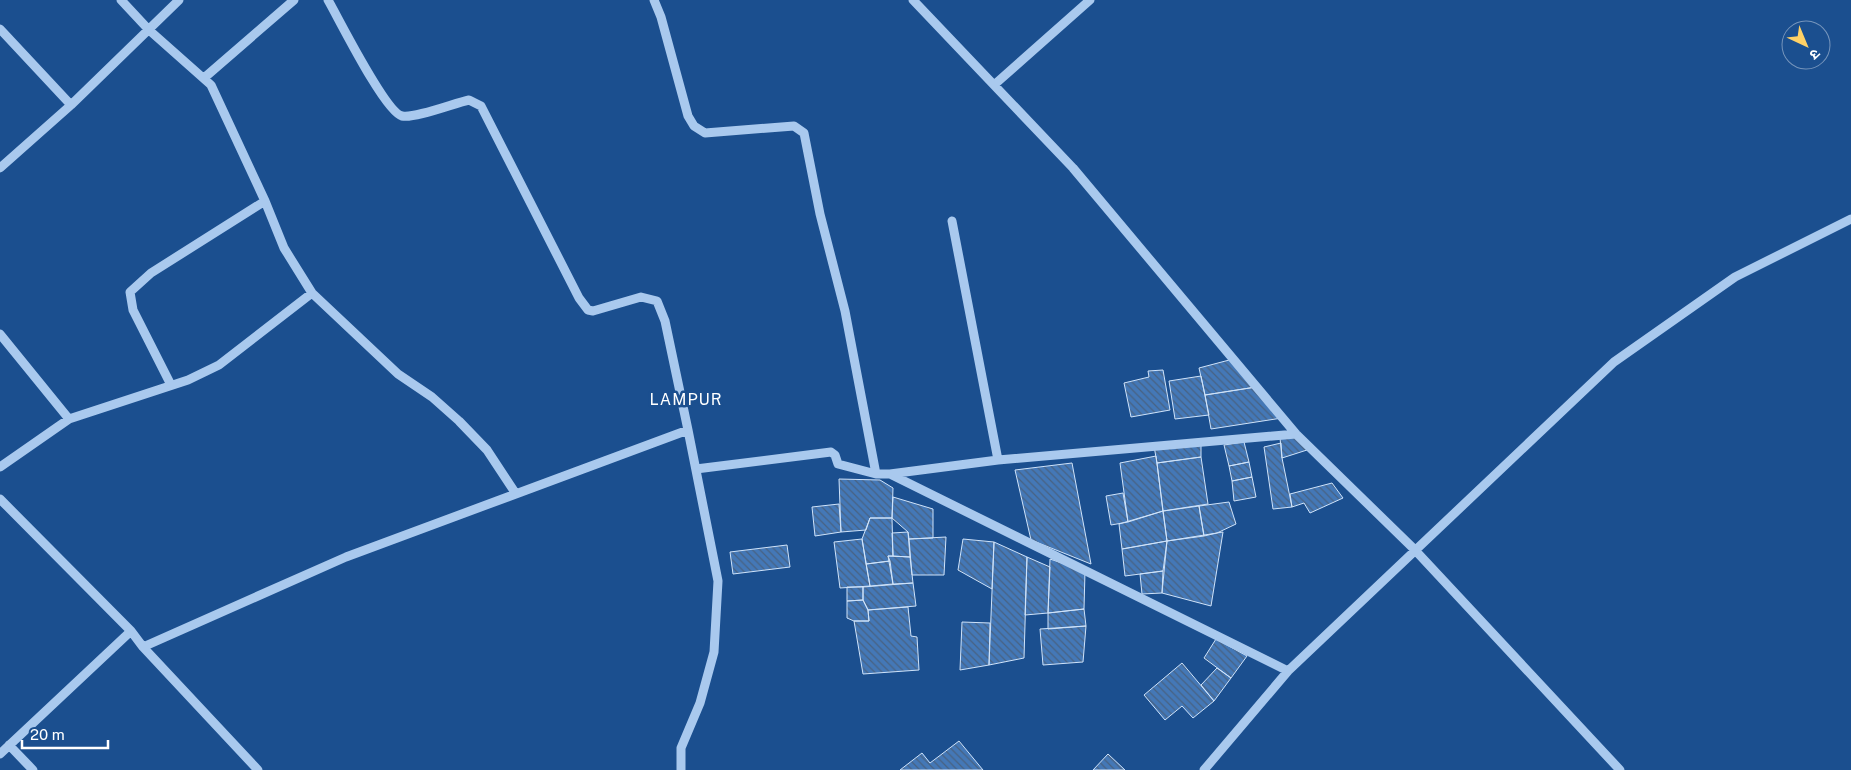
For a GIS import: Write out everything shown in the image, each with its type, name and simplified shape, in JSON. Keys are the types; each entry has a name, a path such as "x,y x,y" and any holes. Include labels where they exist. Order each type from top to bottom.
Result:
{"street":[{"path":"121,0 149,30 211,85 265,201 284,248 312,293 398,374 432,397 459,421 487,450 516,494"},
{"path":"0,168 72,105 179,0"},
{"path":"204,78 294,0"},
{"path":"328,0 382,95 395,113 410,117 469,100 481,106 579,298 588,310 593,311 641,297 657,301 665,321 718,581 714,652 700,703 681,748 681,770"},
{"path":"654,0 661,17 686,109 694,126 705,133 794,126 804,133 820,214 845,311 876,474"},
{"path":"913,0 1073,168 1296,434 1414,549 1620,770"},
{"path":"994,85 1090,0"},
{"path":"0,29 72,105"},
{"path":"171,385 133,310 130,292 136,284 151,273 265,201"},
{"path":"1204,770 1288,671 1414,549 1614,362 1735,277 1851,219"},
{"path":"952,221 998,460"},
{"path":"0,467 69,419 188,380 219,365 312,293"},
{"path":"0,334 69,419"},
{"path":"142,648 346,557 688,430"},
{"path":"696,469 831,452 835,455 838,464 876,474 890,474 998,460 1296,434"},
{"path":"890,474 1288,671"},
{"path":"0,499 131,631 142,648 258,770"},
{"path":"0,754 131,631"},
{"path":"9,745 33,770"}],"building":[{"path":"1233,359 1256,387 1205,395 1199,368"},
{"path":"1163,370 1170,410 1131,417 1124,383 1149,377 1148,371"},
{"path":"1201,376 1209,415 1175,419 1169,381"},
{"path":"1256,387 1282,418 1211,429 1205,395"},
{"path":"1296,434 1307,450 1282,458 1280,438"},
{"path":"1201,442 1201,457 1157,463 1154,446"},
{"path":"1244,442 1249,462 1229,466 1224,445"},
{"path":"1281,443 1282,458 1292,507 1273,509 1264,447"},
{"path":"1156,456 1163,511 1128,522 1120,463"},
{"path":"1201,457 1208,504 1163,511 1157,463"},
{"path":"1249,462 1252,477 1232,481 1229,466"},
{"path":"1072,463 1091,564 1031,540 1015,470"},
{"path":"1252,477 1256,497 1234,501 1232,481"},
{"path":"839,479 880,480 893,488 892,518 870,518 866,530 841,532"},
{"path":"1332,483 1343,498 1310,513 1304,503 1292,507 1290,494"},
{"path":"1123,493 1128,522 1111,525 1106,496"},
{"path":"893,497 933,509 933,538 909,539 908,532 892,518"},
{"path":"1229,502 1236,524 1217,533 1204,536 1199,506"},
{"path":"839,504 841,532 815,536 812,507"},
{"path":"1199,506 1204,536 1167,541 1163,511"},
{"path":"1163,511 1167,541 1122,549 1119,524"},
{"path":"870,518 892,518 893,556 888,556 890,561 866,564 862,539"},
{"path":"908,532 910,557 893,556 892,533"},
{"path":"1223,532 1211,606 1162,593 1167,541"},
{"path":"946,537 944,575 912,575 909,539"},
{"path":"862,539 870,586 840,588 834,542"},
{"path":"963,539 994,542 992,589 958,570"},
{"path":"1167,541 1163,571 1125,576 1122,549"},
{"path":"994,542 1027,557 1024,658 989,665"},
{"path":"787,545 790,567 733,574 730,552"},
{"path":"888,556 910,557 913,583 893,584"},
{"path":"1027,557 1050,567 1048,613 1025,615"},
{"path":"1050,559 1085,571 1084,609 1048,613"},
{"path":"890,561 893,584 870,586 866,564"},
{"path":"1163,571 1162,593 1142,594 1140,574"},
{"path":"913,583 916,606 868,610 863,600 863,587"},
{"path":"847,587 863,587 863,600 847,601"},
{"path":"863,600 868,610 869,621 854,621 847,618 847,601"},
{"path":"908,607 911,636 917,637 919,670 863,674 854,621 869,621 868,610"},
{"path":"1084,609 1086,626 1048,629 1048,613"},
{"path":"962,622 990,623 989,665 960,670"},
{"path":"1086,626 1083,662 1043,665 1040,629"},
{"path":"1216,639 1247,656 1231,678 1204,658"},
{"path":"1182,663 1214,701 1193,718 1182,706 1165,720 1144,695"},
{"path":"1217,668 1231,678 1214,701 1201,685"},
{"path":"959,741 983,770 900,770 922,753 930,763"},
{"path":"1108,754 1125,770 1093,770"}],"district":[{"name":"LAMPUR","path":"686,399"}]}
